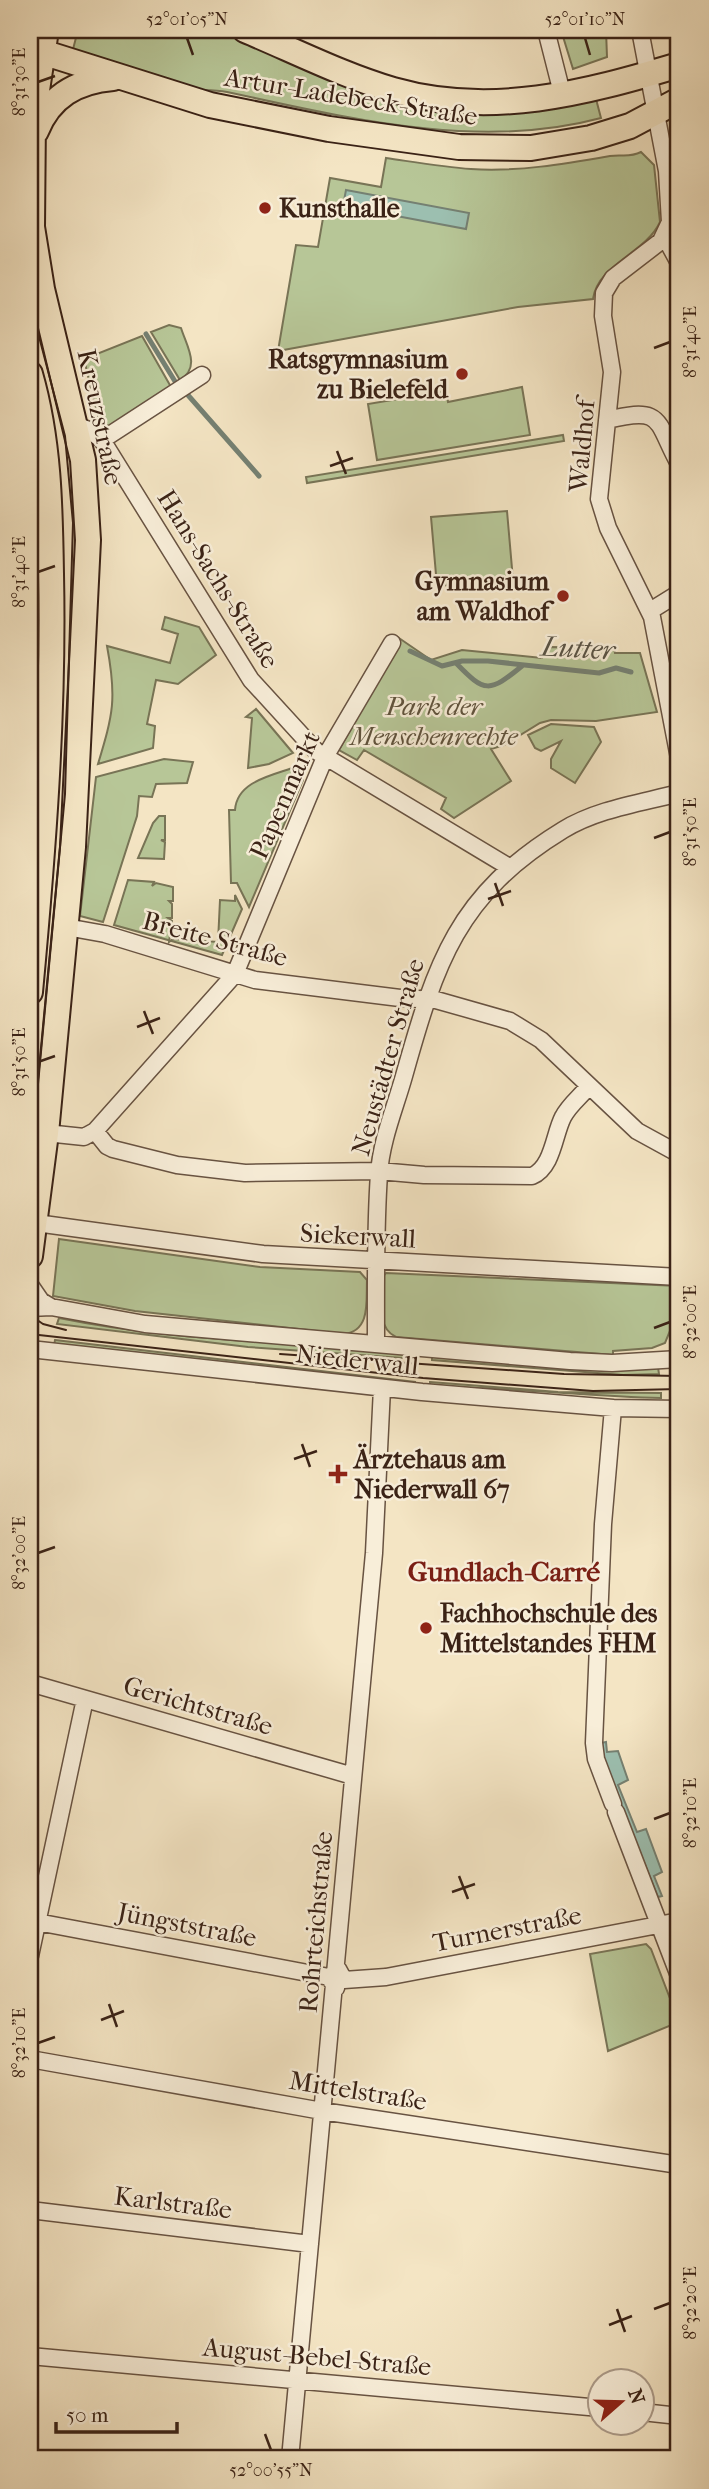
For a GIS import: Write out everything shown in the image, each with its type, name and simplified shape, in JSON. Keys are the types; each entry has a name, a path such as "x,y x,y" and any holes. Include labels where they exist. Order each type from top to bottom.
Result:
{"main road":[{"name":"Artur-Ladebeck-Straße","path":"245,30 367,81 413,95 480,103 563,97 679,65"},
{"name":"Artur-Ladebeck-Straße","path":"44,41 116,77 253,115 459,146 517,149 561,144 613,133 679,100"},
{"name":"Kreuzstraße","path":"30,1256 46,1133 66,927 78,770 88,540 85,475 35,254 31,148 44,41"},
{"path":"31,148 41,119 55,99 86,82 116,77"},
{"path":"30,374 46,452 52,614 48,788 34,909 30,992"}],"street":[{"path":"546,30 563,97"},
{"path":"640,30 671,206 664,237 679,263"},
{"name":"Waldhof","path":"664,237 612,278 604,293 603,316 612,372 599,487 600,508 650,611 663,663 679,758"},
{"path":"102,440 202,375"},
{"path":"607,420 645,413 654,417 679,464"},
{"name":"Hans-Sachs-Straße","path":"75,425 89,430 102,440 251,680 316,751 439,822 509,867"},
{"path":"650,611 679,593"},
{"name":"Papenmarkt","path":"95,1131 235,974 325,757 392,643"},
{"name":"Neustädter Straße","path":"376,1345 379,1171 425,999 457,927 491,884 509,867 577,822 679,793"},
{"name":"Breite Straße","path":"66,927 105,934 255,980 444,1001 510,1021 541,1040 636,1131 679,1154"},
{"path":"46,1133 84,1137 95,1131 107,1146 113,1149 187,1167 245,1173 379,1171 464,1176 539,1173 549,1156 562,1117 589,1086"},
{"name":"Siekerwall","path":"36,1223 252,1253 679,1278"},
{"path":"30,1285 41,1301 51,1307"},
{"name":"Niederwall","path":"30,1308 51,1307 145,1324 602,1363 679,1359"},
{"name":"Niederwall","path":"30,1349 382,1388 613,1408 679,1409"},
{"name":"Rohrteichstraße","path":"290,2459 374,1553 382,1388"},
{"path":"613,1408 603,1530 594,1743 596,1759 679,1976"},
{"name":"Gerichtstraße","path":"30,1683 353,1776"},
{"path":"30,1956 85,1699"},
{"name":"Turnerstraße","path":"336,1979 386,1977 679,1921"},
{"name":"Jüngststraße","path":"37,1922 336,1979"},
{"name":"Mittelstraße","path":"30,2059 322,2111 679,2165"},
{"name":"Karlstraße","path":"30,2210 310,2244"},
{"name":"August-Bebel-Straße","path":"30,2356 586,2407"},
{"path":"656,2414 679,2416"}],"green space":[{"path":"78,30 214,30 401,100 596,99 601,118 508,132 461,131 366,120 227,92 185,89 152,81 72,53"},
{"path":"561,30 606,30 607,57 573,69"},
{"path":"641,152 654,165 660,222 644,242 604,277 593,299 518,307 278,351 296,245 318,247 330,178 381,187 386,158 489,170 558,164"},
{"path":"169,325 181,328 191,356 190,369 180,380 151,332"},
{"path":"142,336 171,387 110,428 98,417 84,359"},
{"path":"522,387 530,435 377,460 368,404 446,391 448,402"},
{"path":"563,435 564,441 307,483 306,477"},
{"path":"507,511 513,580 437,586 431,517"},
{"path":"165,617 199,627 216,655 178,684 156,680 147,724 155,726 153,748 98,764 107,732 113,693 107,646 170,663 178,634 162,629"},
{"name":"Park der Menschenrechte","path":"396,636 431,660 462,650 542,658 550,647 614,648 615,653 640,653 657,712 596,721 551,720 540,723 504,745 491,749 511,781 454,818 441,809 446,798 364,750 357,760 339,750 395,650"},
{"path":"256,709 293,753 269,764 248,768 252,718 246,717"},
{"path":"551,724 594,727 601,742 575,783 551,768 551,759 561,741 541,751 535,748 528,735"},
{"path":"164,759 193,762 187,783 156,784 152,797 139,796 137,816 103,922 80,916 96,777"},
{"path":"298,766 303,769 303,780 249,907 237,883 231,883 229,810 235,810 237,800 250,785"},
{"path":"159,816 165,816 165,840 161,840 165,842 164,859 138,858 153,823"},
{"path":"128,880 154,882 152,886 156,883 173,887 173,901 169,901 172,904 172,918 168,918 172,921 169,940 114,925"},
{"path":"235,895 242,909 222,955 171,941 218,942 220,900 235,901"},
{"path":"59,1239 260,1267 360,1272 367,1280 365,1314 359,1327 344,1334 135,1311 53,1296"},
{"path":"386,1273 679,1286 679,1309 665,1343 652,1348 613,1351 613,1355 396,1337 389,1332 382,1319 382,1278"},
{"path":"59,1318 148,1332 417,1355 417,1359 248,1347 57,1324"},
{"path":"55,1340 415,1382 415,1386 54,1345"},
{"path":"432,1356 658,1367 659,1374 623,1375 432,1360"},
{"path":"430,1382 558,1392 661,1393 661,1398 430,1387"},
{"path":"646,1944 651,1949 679,2022 608,2051 590,1954"}],"shaded area":[{"path":"346,190 469,213 466,229 343,206"},
{"path":"606,1742 607,1752 618,1751 628,1780 618,1785 637,1832 646,1829 662,1872 654,1876 662,1896 658,1897 603,1760 601,1743"}],"waterway":[{"name":"Lutter","path":"146,334 176,383"},
{"name":"Lutter","path":"187,394 259,476"},
{"name":"Lutter","path":"410,651 442,666 462,661 488,661 599,673 616,668 631,672"},
{"name":"Lutter","path":"456,663 474,680 488,686 502,681 522,666"}],"tram line":[{"path":"30,302 65,436 73,523 65,794 30,1170"},
{"path":"30,1315 43,1324 66,1330"},
{"path":"30,1334 423,1378 593,1391 679,1389"},
{"path":"280,1354 564,1374 679,1376"}],"place":[{"name":"Kunsthalle","path":"265,208"},
{"name":"Ratsgymnasium zu Bielefeld","path":"462,374"},
{"name":"Gymnasium am Waldhof","path":"563,596"},
{"name":"Ärztehaus am Niederwall 67","path":"338,1474"},
{"name":"Fachhochschule des Mittelstandes FHM","path":"426,1628"}],"district":[{"name":"Gundlach-Carré","path":"504,1571"}]}
